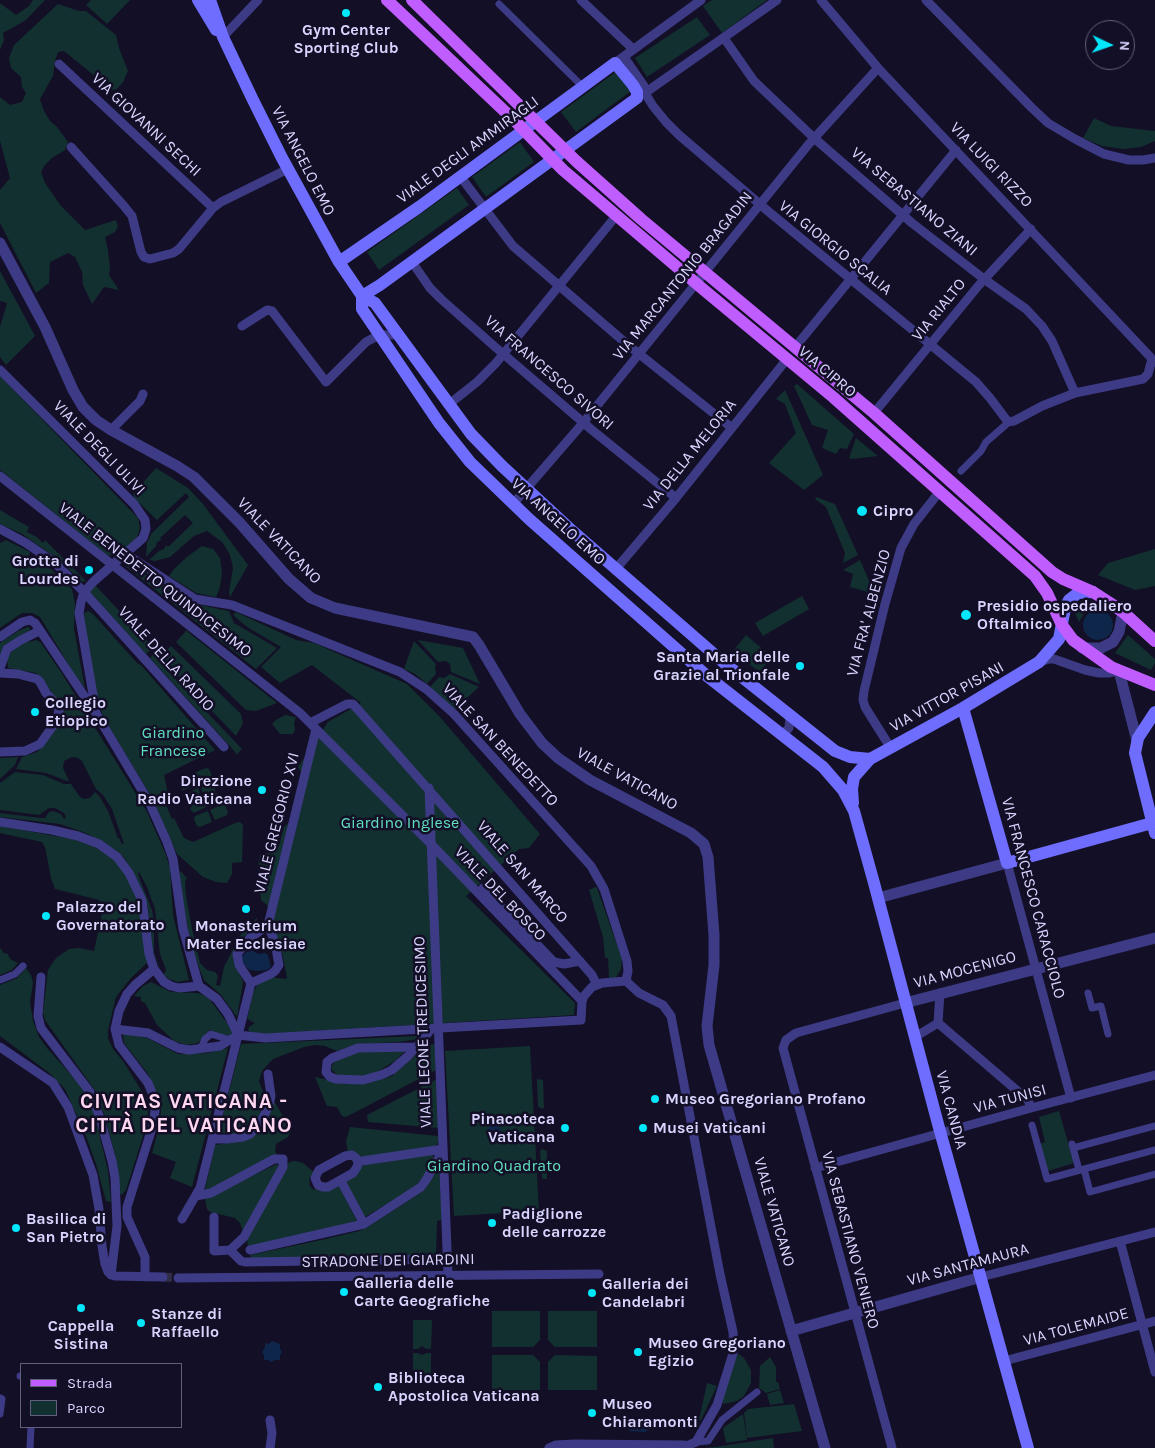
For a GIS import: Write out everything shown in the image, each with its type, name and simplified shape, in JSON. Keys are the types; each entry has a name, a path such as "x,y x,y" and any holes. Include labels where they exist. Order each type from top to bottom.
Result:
{"main road":[{"name":"VIA ANGELO EMO","path":"198,0 223,37"},
{"name":"VIA ANGELO EMO","path":"210,0 223,37 288,169 339,262 362,296 375,303 448,405 485,450 615,570 713,654 790,716 835,752 850,757 870,759"},
{"name":"VIA CIPRO","path":"387,0 524,130 552,160 696,284 787,359 1035,576 1048,593 1062,625"},
{"name":"VIA CIPRO","path":"412,0 565,151 641,219 796,346 1052,572 1093,592"},
{"name":"VIALE DEGLI AMMIRAGLI","path":"339,262 537,122 619,60"},
{"path":"362,296 641,96 619,60"},
{"name":"VIA ANGELO EMO","path":"362,296 362,309 456,446 513,504 707,676 823,767 838,783"},
{"path":"1155,641 1123,612 1093,592 1081,592 1072,596 1065,608 1062,625 1073,640 1082,648 1119,671 1155,684"},
{"name":"VIA VITTOR PISANI","path":"854,811 852,789 854,777 870,759 963,708 1039,662 1057,643 1062,625"},
{"name":"VIA FRANCESCO CARACCIOLO","path":"963,708 1007,863"},
{"path":"1007,863 1154,826 1136,759 1137,741 1155,712"},
{"name":"VIA CANDIA","path":"838,783 854,811 1028,1448"}],"street":[{"path":"223,37 258,0"},
{"path":"582,0 633,50"},
{"name":"VIALE DEGLI AMMIRAGLI","path":"619,60 701,0"},
{"path":"641,96 777,0"},
{"name":"VIA LUIGI RIZZO","path":"821,0 878,68 1154,361"},
{"path":"926,0 1048,122 1075,140 1104,154 1130,160 1155,158"},
{"path":"499,4 583,87"},
{"name":"VIA SEBASTIANO ZIANI","path":"724,38 754,81 814,138 902,215 984,279 1020,304 1035,318 1057,351 1075,392"},
{"name":"VIA GIOVANNI SECHI","path":"59,64 213,208"},
{"name":"VIA MARCANTONIO BRAGADIN","path":"513,504 528,489 583,423 814,138 878,68"},
{"name":"VIA GIORGIO SCALIA","path":"641,96 679,135 930,346 976,382 1009,422"},
{"path":"71,147 132,216 141,252 147,259 159,258 179,249 213,208 221,202 288,169"},
{"path":"796,346 956,150"},
{"path":"460,176 513,246 639,354 732,428"},
{"path":"448,405 478,382 503,355 616,216"},
{"name":"VIA RIALTO","path":"874,413 984,279 1031,229"},
{"name":"VIALE VATICANO","path":"0,243 45,327 79,400 90,414 111,430 194,477 244,527 289,579 311,598 335,608 468,634 474,638 527,724 542,743 558,758 590,780 691,833 704,844 708,857 714,935 714,965 707,1023 709,1045 826,1448"},
{"name":"VIA FRANCESCO SIVORI","path":"412,262 442,299 503,355 676,498"},
{"path":"242,326 266,310 272,311 326,382 366,342 379,335 398,335"},
{"name":"VIA DELLA MELORIA","path":"615,570 676,498 787,359"},
{"path":"960,471 981,451 986,442 1009,422 1075,392 1140,380 1148,375 1154,361"},
{"name":"VIALE DEGLI ULIVI","path":"0,370 134,504 146,524 145,535 84,592"},
{"path":"111,430 140,401 143,394"},
{"name":"VIALE BENEDETTO QUINDICESIMO","path":"0,476 292,707 313,726"},
{"name":"VIA FRA' ALBENZIO","path":"890,747 866,709 863,696 885,604 901,548 914,524 940,491"},
{"name":"VIALE DELLA RADIO","path":"0,530 10,534 55,563 84,592 224,746"},
{"path":"0,539 10,534"},
{"name":"VIALE SAN BENEDETTO","path":"126,554 195,599 232,605 400,672 426,688 454,714 591,866 604,889 627,961 628,975 626,981"},
{"path":"84,592 79,613 96,715"},
{"path":"1082,648 1101,648 1113,642 1120,632 1123,612"},
{"path":"0,637 22,622 30,620 37,627 96,715 148,802 167,842 173,859 183,930 199,986 217,999 228,1014 238,1035"},
{"path":"0,668 7,649 37,627"},
{"path":"1039,662 1054,659 1099,673 1108,674 1119,671 1137,741"},
{"path":"0,673 18,674 37,679 57,705 59,711 55,723 40,744 25,751 0,752"},
{"name":"VIALE SAN MARCO","path":"313,726 347,704 354,704 580,961 592,975 597,985"},
{"path":"780,734 789,728 790,716"},
{"name":"VIALE DEL BOSCO","path":"313,726 431,844 582,1002"},
{"name":"VIALE GREGORIO XVI","path":"268,925 313,726"},
{"name":"VIALE LEONE TREDICESIMO","path":"429,788 435,1029 439,1041 448,1275"},
{"path":"0,822 78,836 99,844 118,857 129,873 142,900 149,954 154,969 164,982 171,986 179,988 199,986"},
{"path":"878,898 1007,863"},
{"name":"VIA FRANCESCO CARACCIOLO","path":"1007,863 1071,1098"},
{"path":"483,888 554,962 564,964 580,961"},
{"path":"182,1218 198,1192 213,1139 251,983 239,965 237,954 250,938 268,925 277,951 279,965 271,974 251,983"},
{"name":"VIA MOCENIGO","path":"786,1040 796,1033 905,1002 1155,938"},
{"path":"0,980 14,974 23,966"},
{"path":"145,1277 145,1257 127,1217 127,1207 153,1125 155,1106 150,1088 119,1045 115,1029 119,1011 127,994 154,969"},
{"path":"41,977 38,1016 41,1028 90,1092 109,1148 115,1178 117,1226 112,1275"},
{"path":"115,1029 148,1032 172,1046 184,1050 220,1046 238,1035 265,1038 580,1020 584,996 592,987 626,981 639,993 662,1005 671,1016 718,1264 732,1325 734,1350 713,1414 690,1444"},
{"path":"938,1023 940,993"},
{"path":"1088,993 1092,1008 1100,1006 1108,1034"},
{"path":"915,1037 938,1023"},
{"path":"938,1023 1028,1100 1031,1108"},
{"path":"435,1029 418,1044 408,1056 392,1070 372,1078 362,1080 336,1079 330,1077 326,1072 326,1065 329,1060 358,1048 418,1044 439,1041"},
{"path":"201,1048 205,1039 212,1034 230,1040"},
{"name":"VIA SEBASTIANO VENIERO","path":"786,1040 783,1048 784,1054 892,1448"},
{"path":"0,1047 47,1078 58,1090 68,1107 93,1175 105,1264 112,1275"},
{"path":"213,1139 243,1137 250,1134 256,1128 267,1112 269,1104 268,1074"},
{"name":"VIA TUNISI","path":"815,1168 1155,1075"},
{"path":"1032,1125 1047,1179 1155,1150"},
{"path":"1155,1126 1072,1146 1090,1192 1155,1174"},
{"path":"362,1162 443,1149"},
{"path":"250,1250 364,1224 421,1187 443,1149"},
{"path":"345,1156 354,1156 358,1162 356,1170 341,1181 328,1187 323,1187 318,1185 315,1178 319,1170 345,1156"},
{"path":"198,1192 211,1193 277,1158 283,1160 283,1166 244,1237 230,1250 214,1251 214,1217"},
{"path":"341,1181 364,1224"},
{"name":"VIA SANTAMAURA","path":"791,1331 980,1277 1155,1232"},
{"path":"1120,1241 1155,1372"},
{"path":"230,1250 241,1261 245,1262 447,1259"},
{"name":"STRADONE DEI GIARDINI","path":"178,1278 599,1274"},
{"path":"112,1275 163,1277"},
{"name":"VIA TOLEMAIDE","path":"1004,1361 1155,1321"},
{"path":"549,1448 556,1445 574,1444 690,1444 706,1442 722,1420 758,1392"},
{"path":"0,1398 2,1398 0,1414"},
{"path":"270,1420 272,1433 270,1448"},
{"path":"30,1448 31,1428"}],"green space":[{"path":"33,0 45,0 26,20 3,33 4,40 0,50 0,3 16,15 29,6"},
{"path":"91,0 130,0 107,24 86,5"},
{"path":"712,0 767,0 722,33 703,6"},
{"path":"58,4 79,11 86,11 116,35 128,71 123,82 117,89 112,90 64,51 58,52 53,76 40,99 50,121 68,142 65,150 52,158 44,166 41,172 45,183 61,206 85,230 116,220 118,227 115,232 105,237 110,269 109,275 119,290 104,287 92,304 83,285 82,272 75,257 68,253 50,262 49,283 36,293 0,223 0,190 10,178 0,141 0,97 10,105 22,102 26,93 22,87 21,77 11,68 9,58 14,45"},
{"path":"697,17 710,35 647,77 635,58"},
{"path":"617,71 631,91 576,132 561,112"},
{"path":"1094,118 1111,126 1155,131 1155,141 1141,147 1124,149 1102,146 1083,138"},
{"path":"520,142 534,162 486,197 472,177"},
{"path":"457,188 469,205 379,270 367,252"},
{"path":"0,271 35,336 6,365 0,357 0,327 7,303 0,301"},
{"path":"0,376 138,518 140,528 137,537 119,554 114,556 107,555 0,470"},
{"path":"797,384 854,434 847,449 840,448 836,454 822,448 828,430 812,425 794,386"},
{"path":"785,390 823,475 804,490 769,463 796,433 785,404 776,399"},
{"path":"856,438 878,456 849,458"},
{"path":"156,468 188,488 203,504 248,565 230,597 229,592 233,568 230,555 222,542 207,531 194,536 170,557 155,561 149,560 164,549 166,545 168,547 193,523 185,515 160,538 161,540 157,542 156,546 146,557 147,543 151,534 189,497 186,493 157,520 134,498 133,494"},
{"path":"816,497 835,504 858,555 843,563 845,553 826,507 815,499"},
{"path":"0,510 29,527 27,532 37,537 43,543 45,540 86,581 82,582 58,559 22,534 0,524"},
{"path":"6,540 30,552 28,559 33,562 38,557 72,589 75,604 74,629 85,688 74,674 40,617 32,613 22,613 0,628 0,543"},
{"path":"202,546 213,549 220,558 222,573 216,597 196,593 169,576 188,556"},
{"path":"1155,549 1155,586 1135,590 1098,575 1108,563"},
{"path":"860,560 870,583 868,592 850,587 853,574 843,570"},
{"path":"125,566 131,567 167,586 190,603 229,611 234,623 277,648 256,669"},
{"path":"95,585 153,647 146,654 90,592"},
{"path":"802,596 809,609 763,636 755,623"},
{"path":"1082,603 1092,603 1096,606 1086,610 1079,622 1074,611"},
{"name":"Giardino Francese","path":"88,611 141,665 215,750 164,775 170,803 166,805 184,838 193,842 235,823 240,822 243,825 242,862 232,863 232,874 227,883 216,882 203,877 177,854 151,796 103,717 85,626 84,613"},
{"name":"Giardino Inglese","path":"236,612 296,640 314,643 407,684 440,717 540,834 529,848 519,849 466,896 575,1003 574,1015 266,1034 251,1033 248,1030 255,1023 247,1019 253,993 257,985 271,977 286,979 287,977 282,953 267,918 268,906 261,900 258,867 260,855 272,851 279,846 284,827 299,813 303,775 298,767 328,722 361,703 312,665 280,683 261,667 281,647 247,627 233,615"},
{"path":"28,627 30,628 29,631 18,637 0,655 0,643"},
{"path":"187,630 277,703 256,711 246,710 176,642"},
{"path":"746,635 772,657 759,672 733,651"},
{"path":"1128,635 1155,659 1151,670 1115,653"},
{"path":"37,640 61,672 147,812 170,868 173,915 189,980 177,982 167,978 164,974 166,970 160,954 155,909 139,872 140,880 152,910 154,920 154,952 161,971 151,946 148,907 139,883 125,859 117,851 88,834 60,824 0,817 0,813 45,818 49,812 53,811 61,814 64,819 66,817 64,813 55,808 49,808 39,815 0,810 0,783 15,772 43,775 64,784 71,784 80,797 84,799 90,798 95,792 108,811 118,838 124,844 112,809 103,795 96,789 82,761 78,758 72,757 64,761 63,768 69,781 46,773 16,769 22,757 37,752 46,743 48,737 54,732 63,717 62,708 57,699 36,673 8,668 7,660 11,652 23,643"},
{"path":"418,640 463,648 480,684 451,672 450,664 446,661 438,662"},
{"path":"414,641 436,664 436,674 427,684 415,674 404,669"},
{"path":"171,646 241,714 243,723 236,736 160,657 157,660 242,749 236,755 150,658 156,650 162,655"},
{"path":"450,674 479,687 454,710 430,687 439,677 444,678"},
{"path":"285,715 296,717 293,734 280,734 272,724"},
{"path":"18,757 15,765 0,779 0,758"},
{"path":"206,768 209,769 212,776 211,779 199,784 194,773"},
{"path":"192,774 196,785 182,790 179,782"},
{"path":"213,782 216,785 216,793 221,795 222,798 221,801 209,806 207,794 202,792 201,787"},
{"path":"198,788 200,793 198,798 206,807 194,813 190,809 192,806 191,801 185,797 186,794"},
{"path":"223,804 228,812 227,815 215,820 210,810"},
{"path":"208,811 212,822 200,827 197,826 194,819 195,816"},
{"path":"0,826 72,839 92,845 112,858 123,870 142,909 147,963 131,978 116,997 108,1030 108,1038 113,1049 123,1061 146,1098 149,1108 145,1130 126,1190 122,1195 120,1194 115,1154 96,1092 45,1020 43,1013 48,970 56,958 69,949 79,948 94,951 103,909 102,903 99,900 55,889 45,847 42,842 0,833"},
{"path":"181,871 188,880 186,879 185,881 186,896 200,963 207,970 215,972 218,976 216,985 220,986 224,967 244,929 257,918 257,924 242,939 233,958 243,982 237,1017 221,995 204,980 200,970 189,939 179,874"},
{"path":"597,888 622,959 621,969 615,979 609,978 608,958 605,958 603,937 589,890"},
{"path":"0,948 4,953 8,954 10,959 18,963 12,970 0,975"},
{"path":"26,968 31,975 33,983 30,1002 33,1021 39,1037 80,1085 89,1101 96,1120 108,1171 111,1202 106,1201 87,1139 65,1089 48,1072 0,1036 0,985 17,978"},
{"path":"151,982 171,992 198,993 208,997 233,1031 231,1036 221,1035 211,1030 198,1043 186,1045 174,1041 157,1025 145,1003 141,1001 141,997 134,996 143,986"},
{"path":"128,1034 147,1038 178,1054 208,1053 228,1048 192,1187 170,1178 176,1162 152,1153 160,1124 161,1110 148,1074 124,1043 123,1035"},
{"path":"420,1036 418,1039 398,1042 357,1044 337,1051 325,1046 315,1045 304,1047 273,1059 262,1071 259,1081 266,1100 257,1120 250,1127 234,1135 219,1131 241,1044"},
{"path":"435,1045 436,1070 346,1117 342,1116 337,1107 327,1106 315,1077 345,1084 364,1084 392,1076 425,1047"},
{"name":"Giardino Quadrato","path":"530,1046 539,1211 454,1216 445,1051"},
{"path":"405,1051 395,1061 374,1074 361,1076 337,1075 331,1069 335,1061 358,1052"},
{"path":"437,1079 439,1128 368,1122 367,1115"},
{"path":"537,1079 543,1080 543,1109 538,1107"},
{"path":"274,1101 284,1118 289,1120 292,1129 288,1137 276,1144 275,1151 277,1155 208,1190 205,1189 215,1145 244,1140 260,1130 268,1119"},
{"path":"1059,1111 1074,1163 1045,1172 1037,1145 1045,1142 1039,1117"},
{"path":"350,1127 438,1136 439,1141 435,1147 360,1158 348,1154 346,1141"},
{"path":"542,1149 547,1151 547,1179 542,1178 540,1151"},
{"path":"433,1155 433,1160 415,1187 365,1217 345,1182 359,1166"},
{"path":"289,1162 303,1163 314,1172 309,1179 309,1185 314,1190 317,1187 339,1186 357,1221 353,1224 248,1246 247,1241"},
{"path":"277,1164 279,1166 243,1232 240,1223 235,1218 210,1212 207,1209 205,1198"},
{"path":"439,1165 442,1220 437,1221 436,1256 251,1259 250,1255 359,1231 368,1227 425,1189"},
{"path":"492,1311 540,1311 540,1340 533,1347 492,1347"},
{"path":"548,1311 597,1311 597,1347 555,1347 548,1340"},
{"path":"413,1320 432,1320 431,1349 426,1349 422,1346 418,1349 413,1349"},
{"path":"413,1353 422,1355 431,1353 431,1375 413,1375"},
{"path":"739,1354 744,1358 751,1370 751,1383 744,1396 737,1401 724,1404 722,1401 736,1355"},
{"path":"492,1355 533,1355 540,1362 540,1390 492,1390"},
{"path":"555,1355 597,1356 597,1390 548,1390 548,1362"},
{"path":"770,1357 776,1367 776,1382 778,1382 780,1389 766,1393 759,1388 760,1366"},
{"path":"707,1383 717,1386 701,1420 699,1420"},
{"path":"780,1390 784,1403 770,1405 767,1394"},
{"path":"794,1404 802,1431 747,1438 744,1413 748,1409"},
{"path":"743,1414 747,1440 726,1443 723,1428"},
{"path":"773,1438 774,1448 704,1448 715,1447"}],"water":[{"path":"1098,610 1109,614 1113,625 1109,636 1098,640 1087,636 1083,625 1087,614"},
{"path":"250,949 258,954 265,953 268,955 271,967 267,970 258,971 250,970 244,965 241,957"},
{"path":"491,1125 497,1125 501,1132 497,1139 491,1139 487,1135 487,1129"},
{"path":"272,1341 280,1344 282,1352 280,1360 271,1362 264,1360 262,1352 265,1348 265,1343 269,1344"},
{"path":"628,1420 651,1420 651,1428 645,1432 630,1431"}],"tunnel":[{"path":"163,1277 178,1278"}],"place":[{"name":"Gym Center Sporting Club","path":"346,13"},
{"name":"Cipro","path":"862,511"},
{"name":"Grotta di Lourdes","path":"89,570"},
{"name":"Presidio ospedaliero Oftalmico","path":"966,615"},
{"name":"Santa Maria delle Grazie al Trionfale","path":"800,666"},
{"name":"Collegio Etiopico","path":"35,712"},
{"name":"Direzione Radio Vaticana","path":"262,790"},
{"name":"Monasterium Mater Ecclesiae","path":"246,909"},
{"name":"Palazzo del Governatorato","path":"46,916"},
{"name":"Museo Gregoriano Profano","path":"655,1099"},
{"name":"Pinacoteca Vaticana","path":"565,1128"},
{"name":"Musei Vaticani","path":"643,1128"},
{"name":"Padiglione delle carrozze","path":"492,1223"},
{"name":"Basilica di San Pietro","path":"16,1228"},
{"name":"Galleria delle Carte Geografiche","path":"344,1292"},
{"name":"Galleria dei Candelabri","path":"592,1293"},
{"name":"Cappella Sistina","path":"81,1308"},
{"name":"Stanze di Raffaello","path":"141,1323"},
{"name":"Museo Gregoriano Egizio","path":"638,1352"},
{"name":"Biblioteca Apostolica Vaticana","path":"378,1387"},
{"name":"Museo Chiaramonti","path":"592,1413"}],"district":[{"name":"CIVITAS VATICANA - CITTÀ DEL VATICANO","path":"184,1114"}]}
